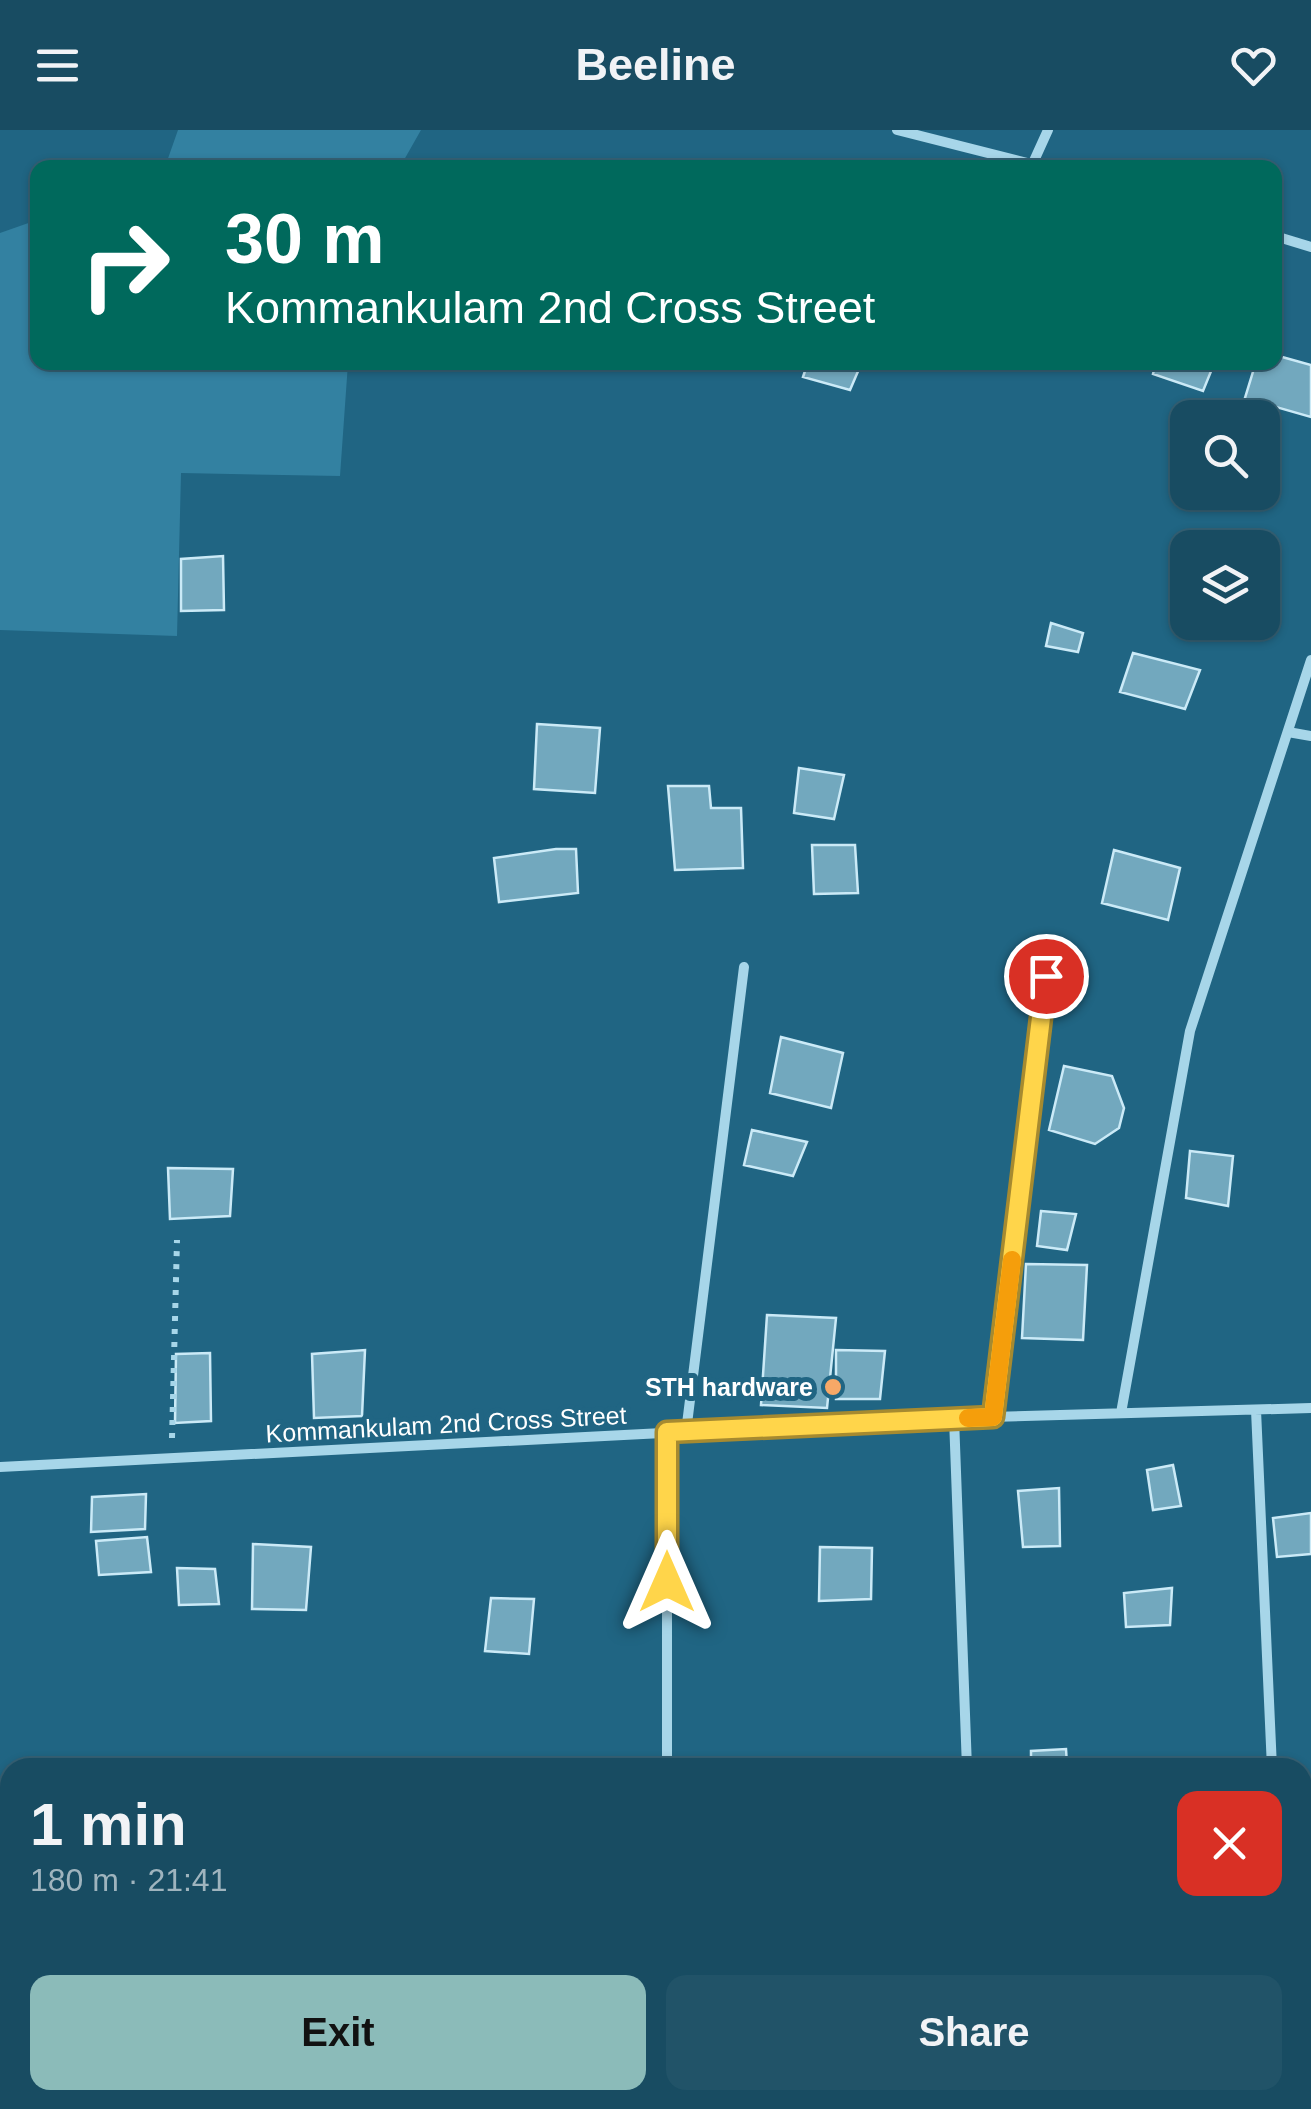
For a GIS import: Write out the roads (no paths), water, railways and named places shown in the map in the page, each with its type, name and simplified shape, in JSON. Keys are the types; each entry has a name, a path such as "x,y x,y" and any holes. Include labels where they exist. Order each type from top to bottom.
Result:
{"street":[{"path":"896,130 1021,160"},
{"path":"1034,160 1048,130"},
{"path":"1282,238 1311,247"},
{"path":"1121,1414 1190,1032 1311,660"},
{"path":"1288,732 1311,736"},
{"path":"686,1432 744,966"},
{"path":"993,1417 1046,976"},
{"name":"Kommankulam 2nd Cross Street","path":"0,1466 954,1418 1311,1408"},
{"path":"1256,1410 1272,1758"},
{"path":"954,1418 967,1758"},
{"path":"667,1432 667,1758"}],"place":[{"name":"STH hardware","path":"833,1387"}]}
